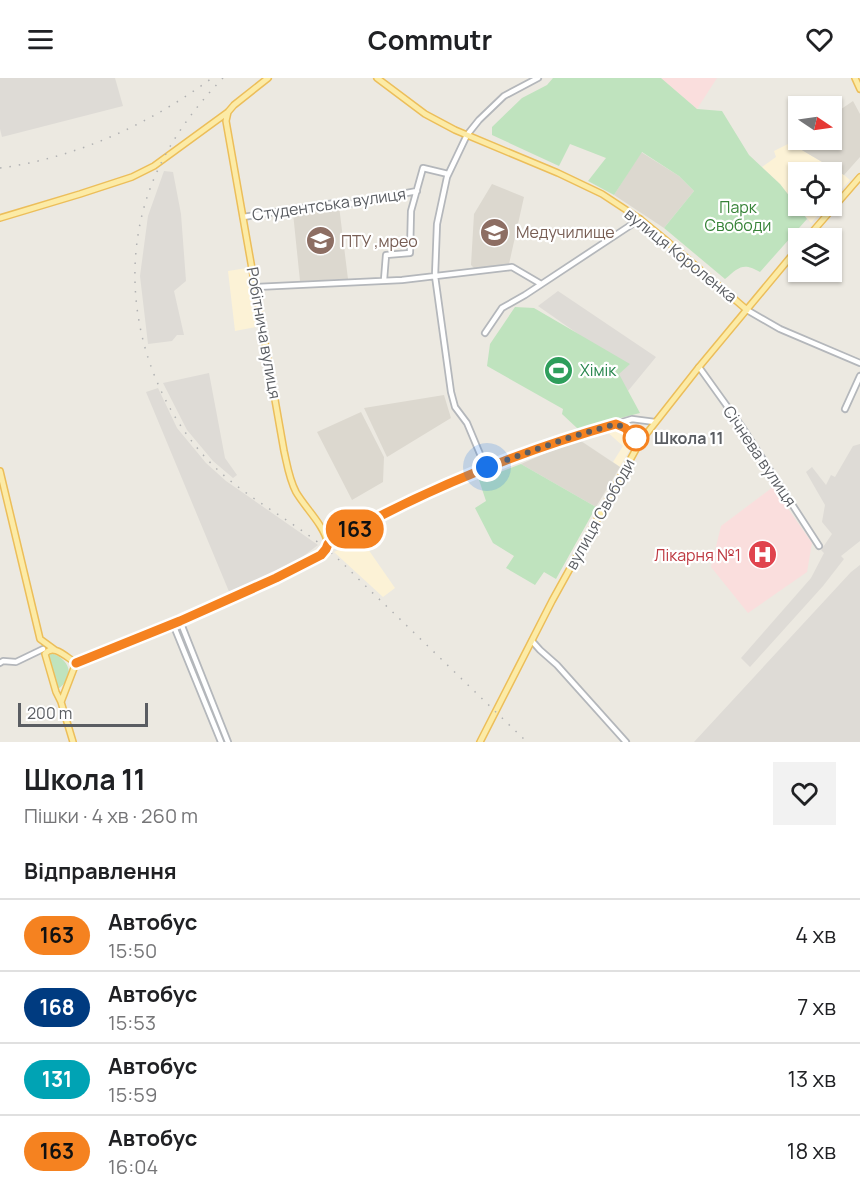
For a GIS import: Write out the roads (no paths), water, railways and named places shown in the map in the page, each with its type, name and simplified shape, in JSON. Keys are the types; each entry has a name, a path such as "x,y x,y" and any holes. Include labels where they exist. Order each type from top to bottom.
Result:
{"main road":[{"path":"0,218 80,194 147,170 228,112 268,78"},
{"name":"вулиця Короленка","path":"377,78 425,114 455,130 602,194 640,219 747,310"},
{"path":"855,78 860,89"},
{"name":"Робітнича вулиця","path":"228,112 226,121 284,451 296,491 327,538 328,544"},
{"path":"816,228 860,177"},
{"name":"вулиця Свободи","path":"483,741 552,601 640,442 788,260"},
{"path":"0,471 40,639 76,663"},
{"path":"62,702 76,663 173,624 276,578 321,555 328,544"},
{"path":"55,650 49,649 44,652 73,742"},
{"path":"56,690 67,687"}],"street":[{"path":"492,465 480,454 467,423 455,407 451,392 435,276 437,224 448,174 467,135 504,96 538,78"},
{"path":"384,280 386,255 411,253 411,211 423,168 448,174"},
{"name":"Студентська вулиця","path":"243,217 335,203 344,205 415,191"},
{"path":"484,333 502,308 640,219"},
{"path":"256,287 384,280 512,267 541,284"},
{"name":"вулиця Короленка","path":"747,310 780,329 860,363"},
{"name":"Січнева вулиця","path":"699,367 742,427 819,546"},
{"path":"845,409 860,376"},
{"path":"328,544 409,501 492,465 568,438 632,419 655,423"},
{"path":"616,424 625,428 640,442"},
{"path":"180,621 228,742"},
{"path":"173,624 221,742"},
{"path":"0,663 3,661 16,662 44,652 40,639"},
{"path":"532,641 557,664 626,742"}],"railway":[{"path":"0,168 56,156 111,136 163,110 212,78"},
{"path":"223,78 203,100 169,148 156,174 143,210 136,247 135,285 139,323 149,359 163,394 182,427 220,472 338,559 527,742"}],"place":[{"name":"Медучилище","path":"495,232"},
{"name":"ПТУ ,мрео","path":"320,241"},
{"name":"Хімік","path":"559,370"},
{"name":"Школа 11","path":"636,438"},
{"name":"Лікарня №1","path":"762,555"}],"park label":[{"name":"Парк Свободи","path":"738,216"}]}
